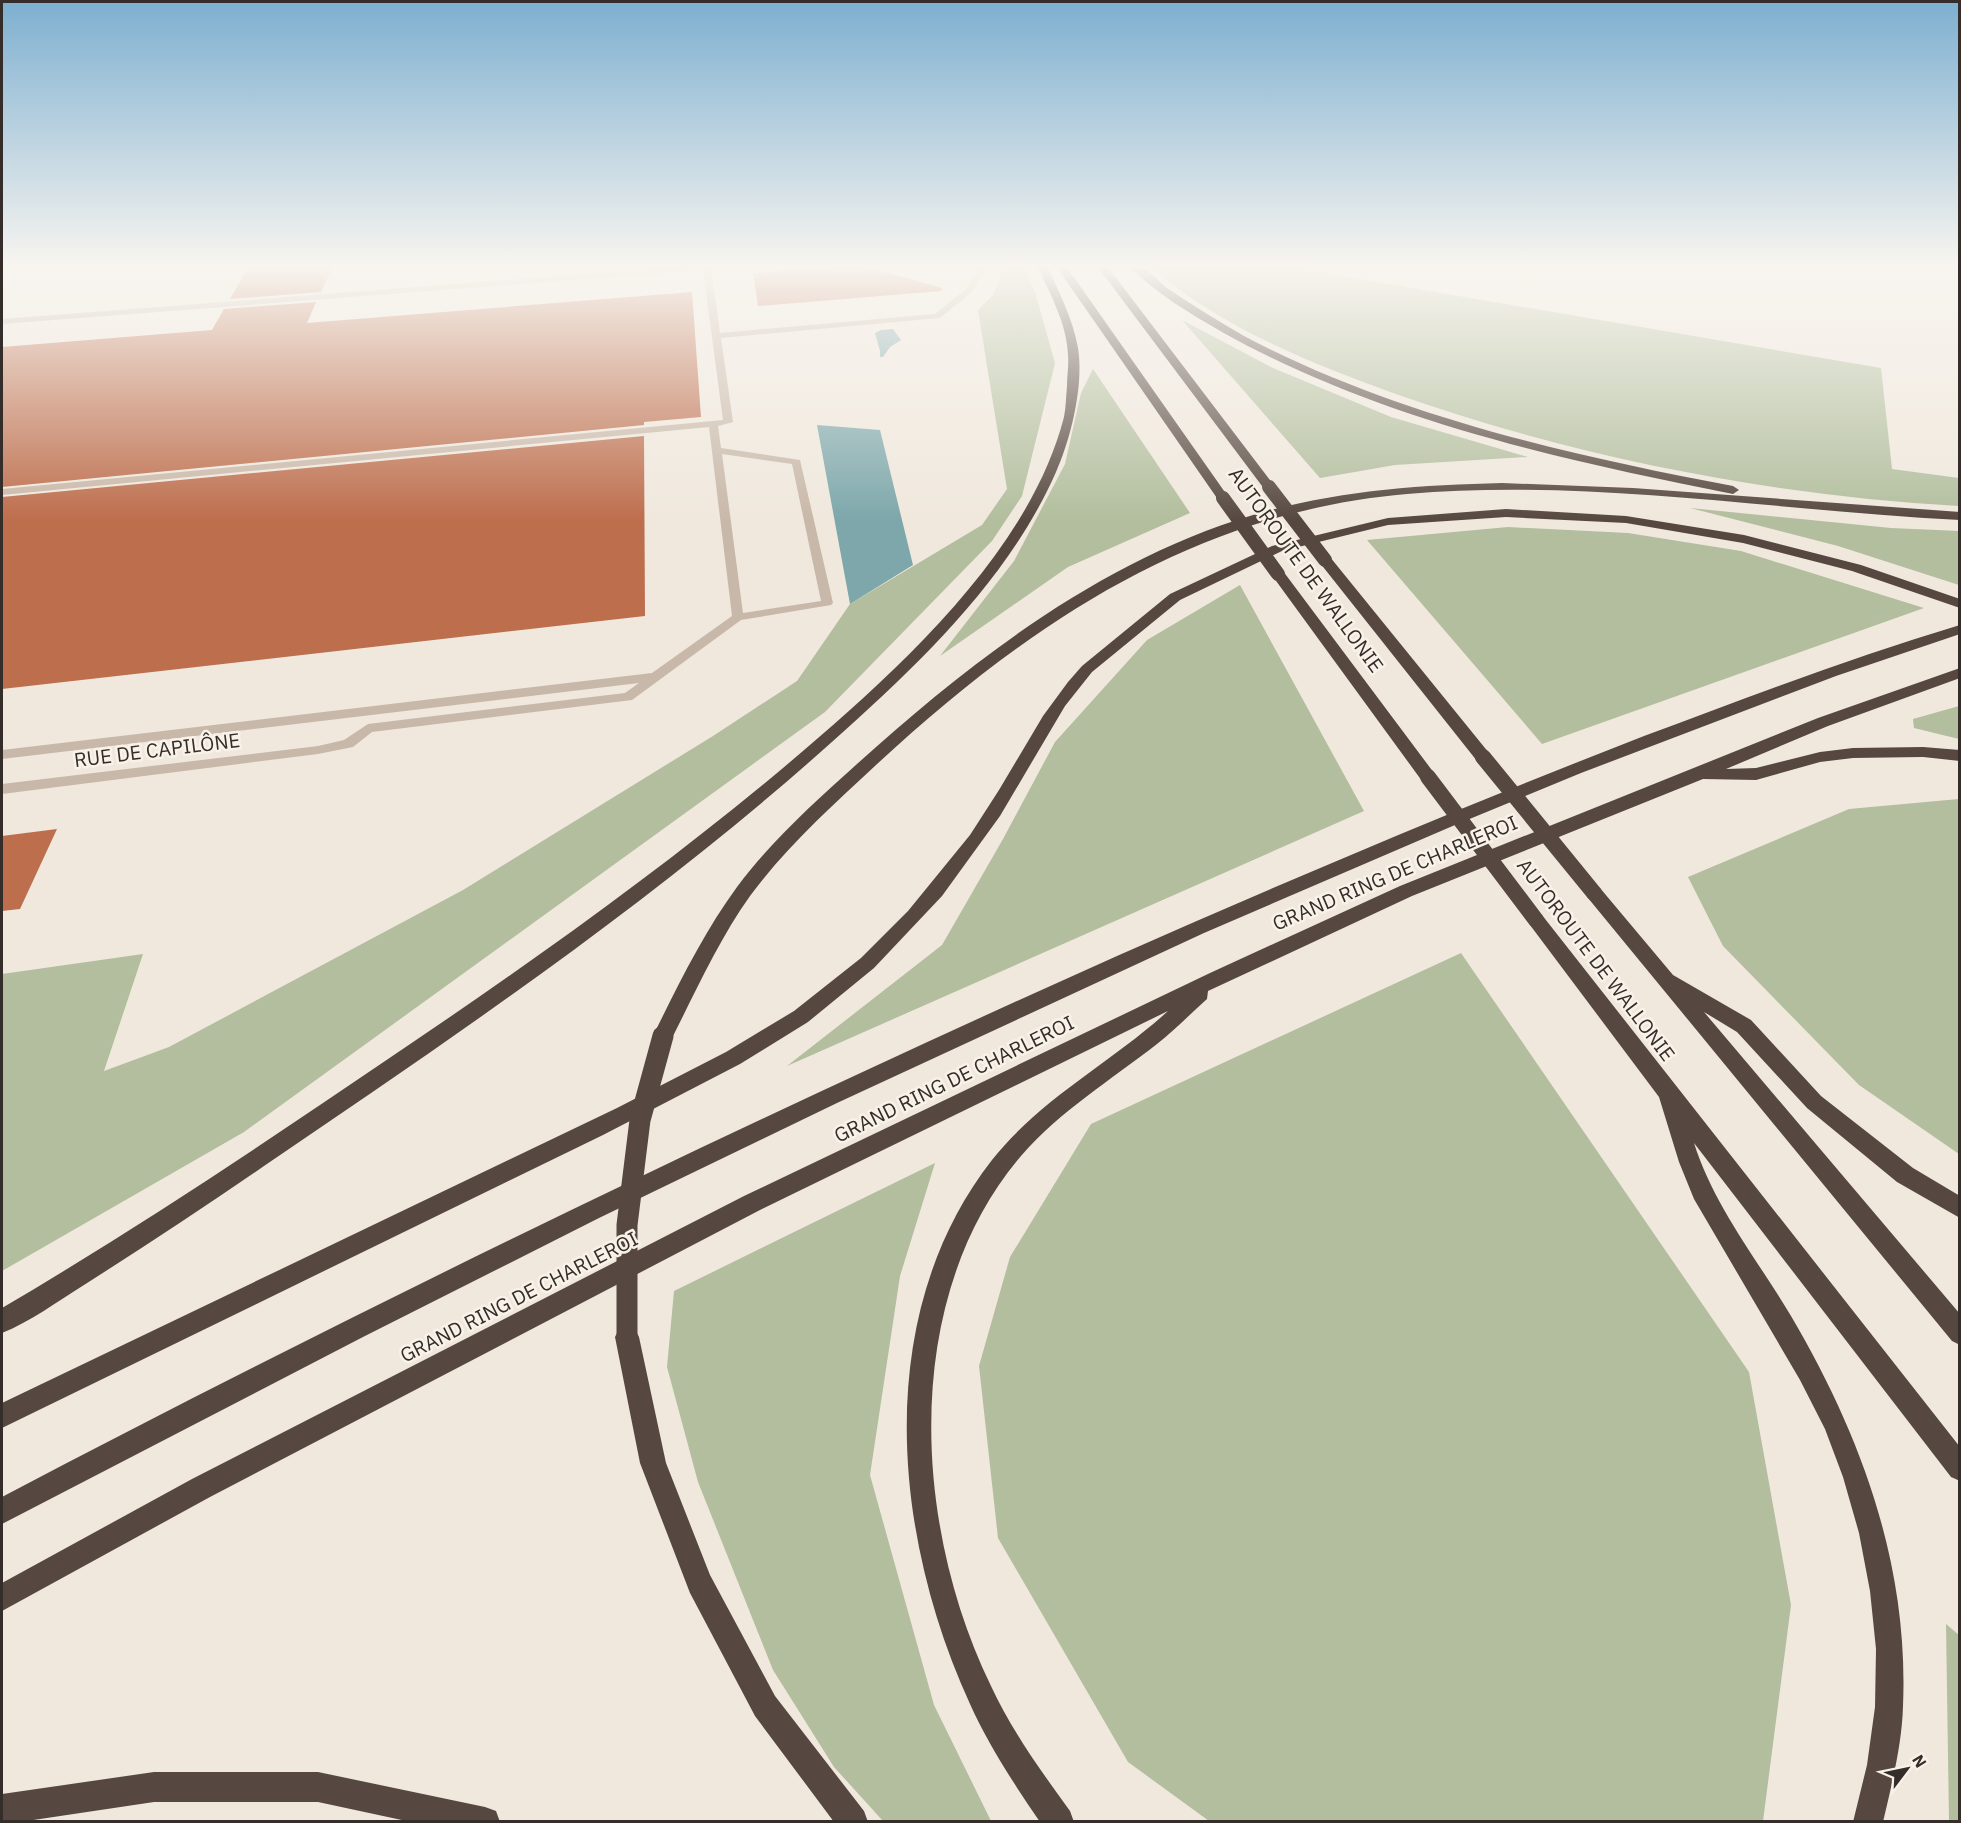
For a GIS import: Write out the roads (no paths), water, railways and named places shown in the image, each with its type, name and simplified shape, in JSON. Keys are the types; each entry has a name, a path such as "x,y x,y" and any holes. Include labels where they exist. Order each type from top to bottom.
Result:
{"highway":[{"path":"2,1321 64,1284 268,1152 454,1025 605,917 724,826 802,760 905,666 964,602 1013,539 1050,475 1070,416 1073,351"},
{"name":"AUTOROUTE DE WALLONIE","path":"1120,351 1223,498 1428,777 1668,1093 1959,1468"},
{"name":"AUTOROUTE DE WALLONIE","path":"1166,351 1325,560 1483,757 1658,973 1959,1333"},
{"path":"1267,351 1322,376 1401,406 1482,432 1595,462 1808,506"},
{"path":"853,1821 765,1706 700,1583 653,1463 627,1337 627,1225 640,1120 663,1036 732,908 788,839 885,746 973,674 1052,619 1118,579 1200,538 1269,516 1324,502 1434,488 1522,487 1616,490 1959,516"},
{"path":"2,1416 327,1257 595,1131 742,1054 816,1006 884,950 945,881 996,810 1042,728 1082,673 1122,634 1172,597 1229,566 1293,542 1347,529 1392,522 1496,513 1576,515 1704,530 1767,543 1852,566 1959,604"},
{"name":"GRAND RING DE CHARLEROI","path":"2,1511 197,1407 728,1144 1183,933 1370,853 1627,749 1959,629"},
{"name":"GRAND RING DE CHARLEROI","path":"2,1598 201,1488 741,1209 1217,978 1406,891 1823,722 1959,673"},
{"path":"1697,775 1756,774 1820,757 1853,753 1923,752 1959,756"},
{"path":"1658,973 1744,1026 1814,1102 1905,1175 1959,1208"},
{"path":"1059,1821 1016,1760 985,1702 958,1643 938,1582 924,1518 918,1463 917,1406 922,1352 933,1302 948,1256 972,1209 999,1167 1027,1135 1057,1107 1151,1037 1217,978"},
{"path":"1668,1093 1698,1185 1810,1372 1838,1428 1858,1478 1873,1529 1883,1579 1890,1687 1877,1794 1868,1821"},
{"path":"2,1809 154,1788 318,1787 485,1821"}],"street":[{"path":"2,492 728,422 719,351"},
{"path":"713,424 716,450 738,617 827,603 796,462 716,450"},
{"name":"RUE DE CAPILÔNE","path":"2,789 318,750 348,744 368,728 628,697 738,617"},
{"path":"2,755 655,677"}],"water":[{"path":"880,351 887,351 883,357 880,357"},
{"path":"817,425 880,430 913,565 850,604"}]}
